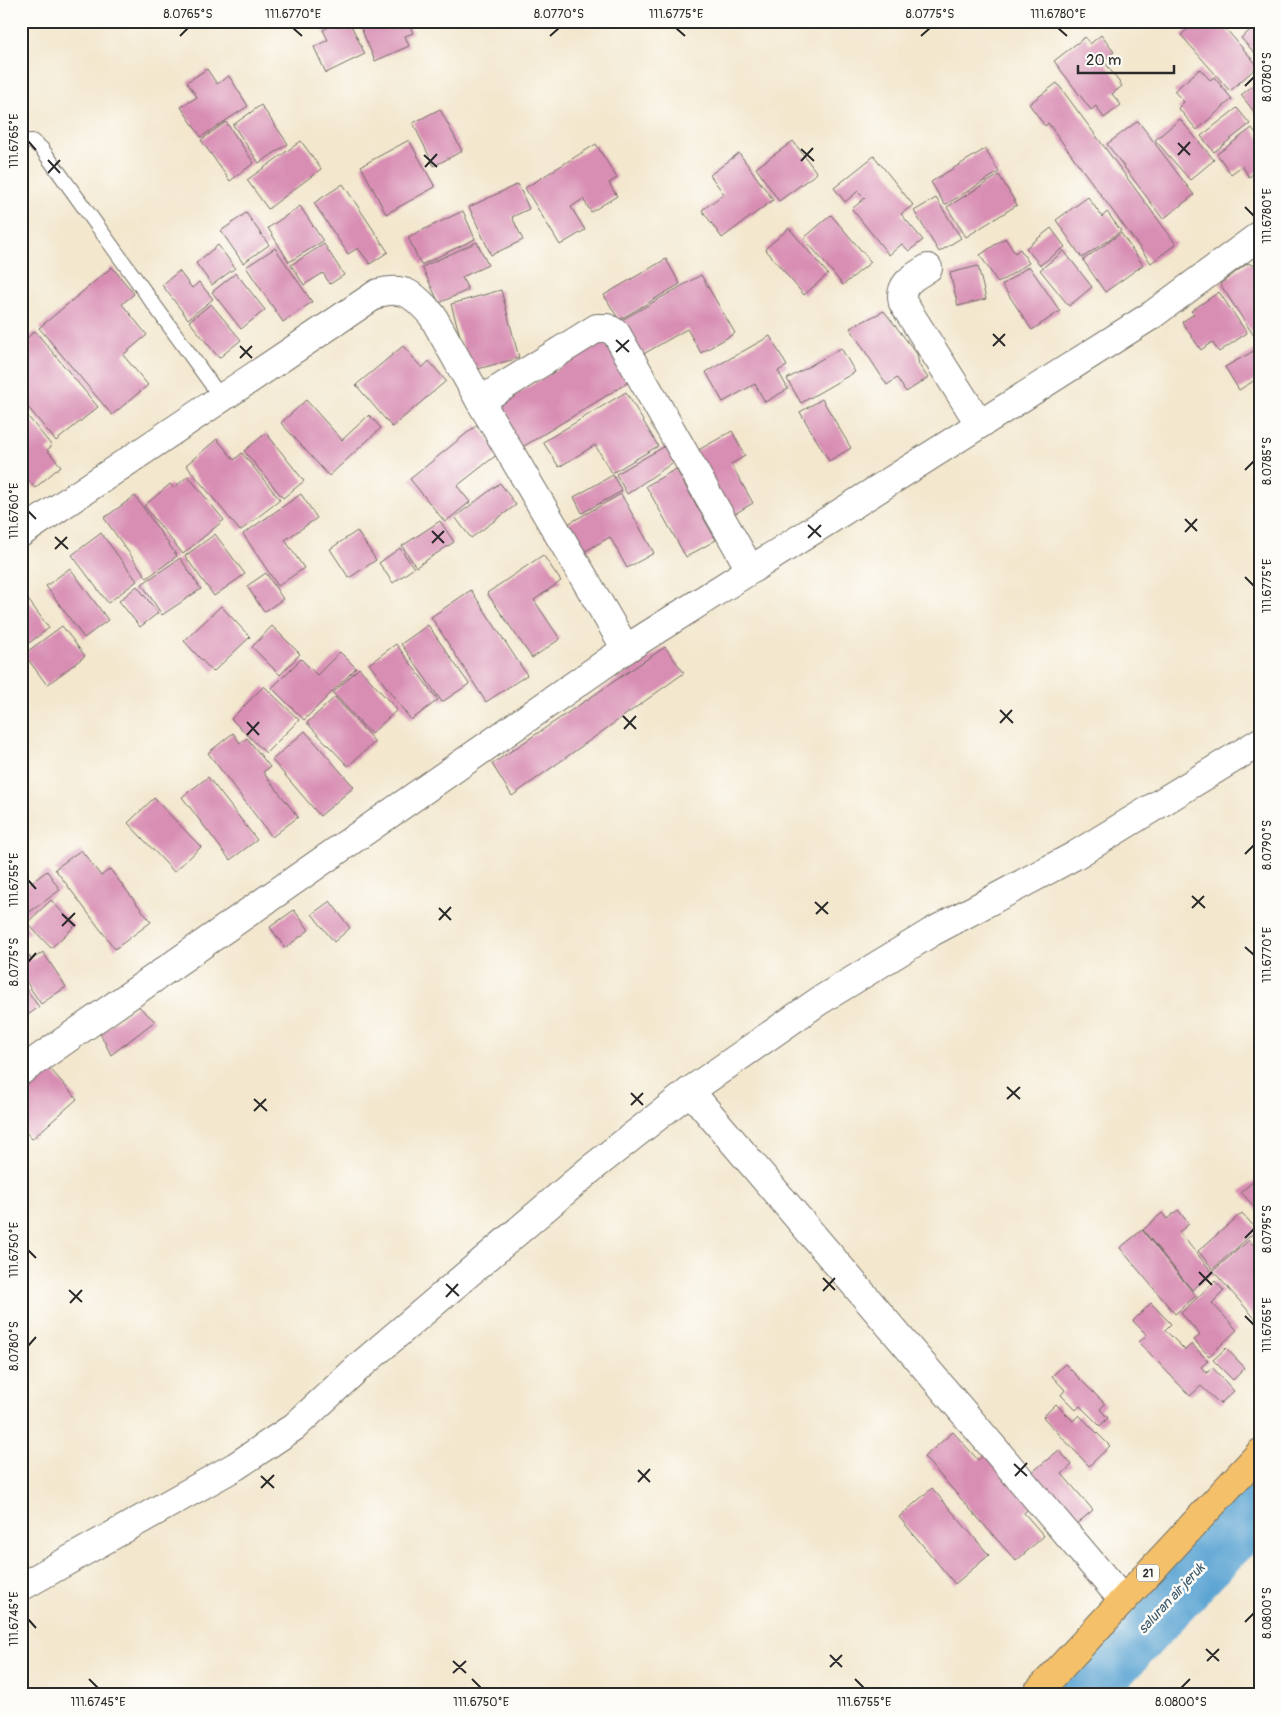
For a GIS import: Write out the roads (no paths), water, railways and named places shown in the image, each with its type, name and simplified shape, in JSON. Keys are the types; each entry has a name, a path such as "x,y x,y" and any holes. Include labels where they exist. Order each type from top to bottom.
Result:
{"highway":[{"name":"21","path":"1036,1694 1260,1453"}],"street":[{"path":"21,1071 626,649 979,423 1152,315 1260,235"},
{"path":"928,268 905,284 902,292 903,304 979,423"},
{"path":"21,534 378,293 396,289 407,292 432,315 626,649"},
{"path":"480,400 597,328 607,328 616,333 750,569"},
{"path":"21,1587 236,1466 294,1427 361,1365 577,1181 690,1092 819,1001 932,932 1074,856 1260,742"},
{"path":"690,1092 1124,1600"}],"lane":[{"path":"21,142 32,141 42,149 222,399"}],"waterway":[{"name":"saluran air jeruk","path":"1082,1694 1260,1503"}]}
